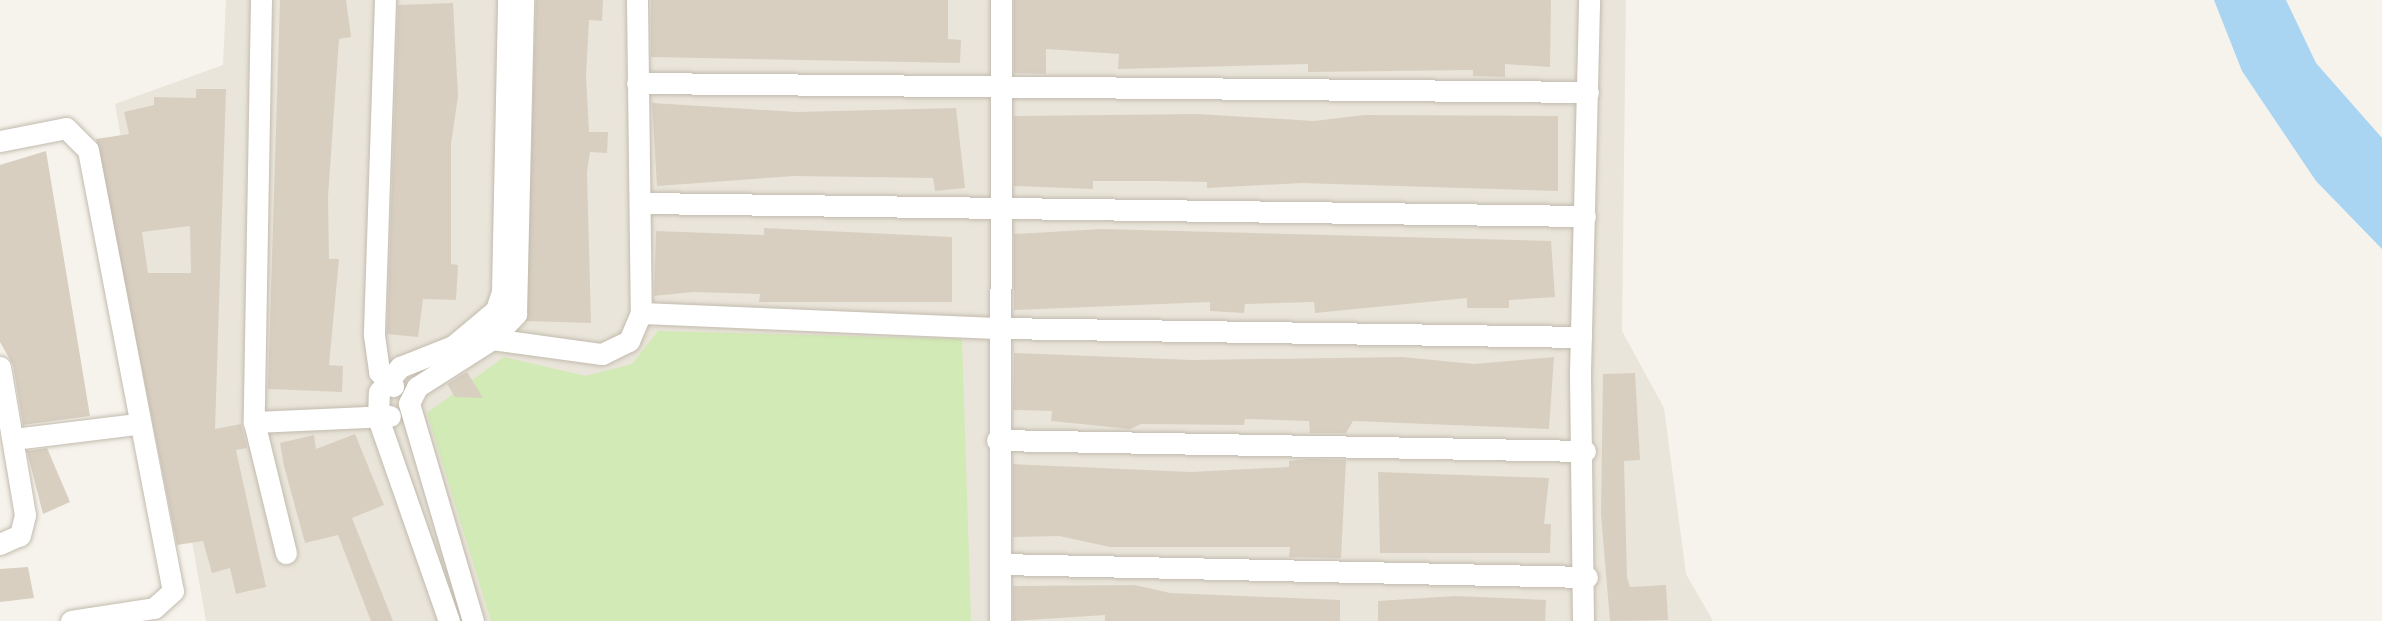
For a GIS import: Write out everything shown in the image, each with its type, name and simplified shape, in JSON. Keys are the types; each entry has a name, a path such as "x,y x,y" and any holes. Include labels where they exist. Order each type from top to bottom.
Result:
{"street":[{"path":"261,0 254,422 286,553"},
{"path":"386,0 374,335 383,380 378,418 449,621"},
{"path":"383,380 453,346 496,310 502,291 508,0"},
{"path":"254,422 378,418 410,403 492,339 516,314 523,0"},
{"path":"492,339 602,354 629,341 640,313 642,203 637,0"},
{"path":"1000,621 997,89 1001,0"},
{"path":"1583,621 1587,577 1581,337 1590,0"},
{"path":"637,83 997,89 1588,92"},
{"path":"0,141 66,128 88,150 137,424 172,598 154,608 71,621"},
{"path":"642,203 1585,216"},
{"path":"640,313 998,328 1581,337"},
{"path":"0,367 14,439 24,529 0,544"},
{"path":"383,380 410,403 473,621"},
{"path":"14,439 137,424"},
{"path":"997,440 1585,451"},
{"path":"1000,564 1587,577"}],"shaded area":[{"path":"226,0 1626,0 1622,331 1664,408 1686,574 1713,621 206,621 115,104 223,65"}],"green space":[{"path":"658,331 962,339 971,621 491,621 427,413 504,357 586,376 632,364"}],"water":[{"path":"2214,0 2286,0 2316,63 2382,138 2382,249 2316,181 2242,71"}],"building":[{"path":"280,0 346,0 351,37 339,39 328,197 329,259 339,259 329,365 343,366 342,392 268,389"},
{"path":"536,0 603,0 602,21 589,20 586,76 589,132 608,132 607,153 590,152 587,172 591,323 526,321"},
{"path":"651,0 948,0 948,39 961,40 960,63 651,57"},
{"path":"1014,0 1551,0 1550,67 1505,64 1505,77 1473,76 1473,70 1308,72 1308,64 1118,69 1119,54 1046,49 1046,74 1014,73"},
{"path":"453,3 458,96 451,144 451,264 458,265 456,300 423,299 418,337 387,334 398,5"},
{"path":"196,89 226,89 215,429 241,424 247,448 236,450 266,587 236,594 230,568 212,573 203,541 177,545 96,139 129,134 124,112 154,105 154,97 196,98","holes":["190,226 191,273 148,273 142,232"]},
{"path":"652,103 797,112 956,108 965,188 935,191 933,178 794,176 657,186"},
{"path":"1197,114 1314,121 1364,115 1558,116 1558,191 1302,183 1207,188 1207,182 1156,181 1093,181 1093,189 1014,186 1014,116"},
{"path":"46,151 90,416 23,425 13,365 0,342 0,165"},
{"path":"764,228 952,237 952,302 759,302 760,294 693,292 654,296 656,231 764,235"},
{"path":"1102,229 1551,241 1555,297 1509,300 1509,308 1467,308 1467,298 1315,313 1314,302 1245,304 1244,313 1210,311 1210,302 1014,310 1014,234"},
{"path":"1014,353 1192,360 1402,357 1474,364 1554,357 1549,429 1353,421 1346,433 1310,433 1309,421 1245,419 1244,425 1141,424 1130,429 1051,421 1052,411 1013,410"},
{"path":"467,372 483,398 455,397 447,384"},
{"path":"1635,373 1640,460 1624,461 1627,577 1630,587 1666,585 1668,620 1610,621 1601,515 1603,374"},
{"path":"355,434 384,505 352,518 393,621 371,621 338,535 305,543 284,466 280,443 314,435 316,449"},
{"path":"47,448 70,502 43,514 27,451"},
{"path":"1346,460 1341,558 1289,557 1290,547 1110,547 1059,536 1013,537 1013,464 1191,472 1289,467 1289,461"},
{"path":"1378,472 1549,478 1544,524 1551,524 1550,553 1380,553"},
{"path":"28,567 34,598 0,602 0,569"},
{"path":"1135,585 1170,593 1340,600 1340,621 1105,621 1105,615 1013,621 1013,586"},
{"path":"1455,596 1546,600 1545,621 1378,621 1378,601"}]}
